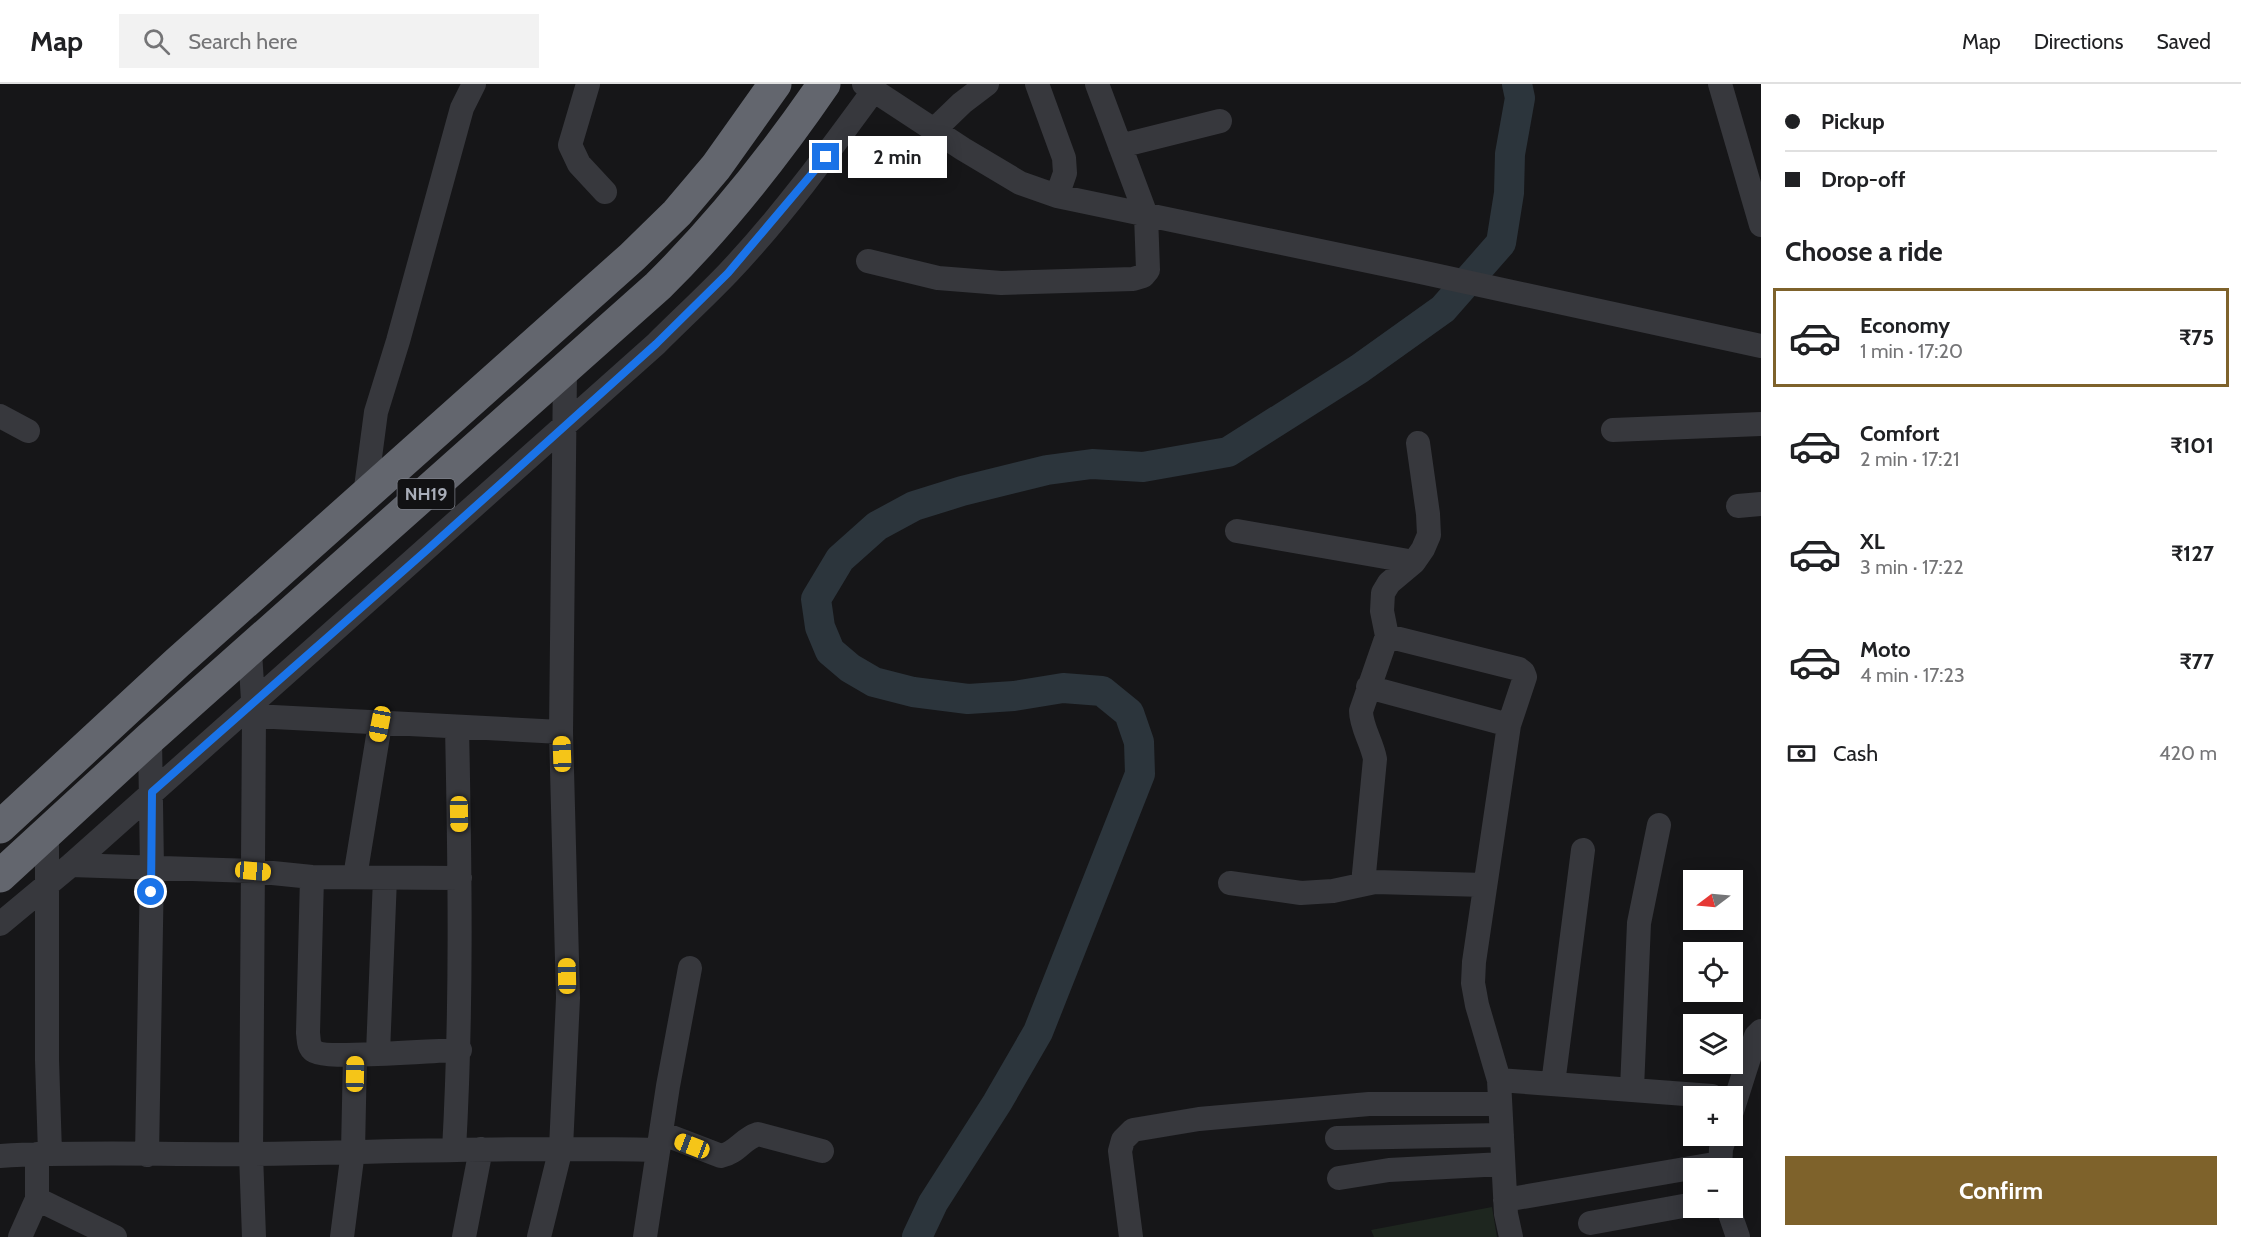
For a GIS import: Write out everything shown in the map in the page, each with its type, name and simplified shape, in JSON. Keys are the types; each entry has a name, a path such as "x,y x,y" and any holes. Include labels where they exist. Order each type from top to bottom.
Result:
{"highway":[{"name":"NH19","path":"0,827 177,663 540,342 632,257 677,213 716,167 775,84"},
{"name":"NH19","path":"0,876 150,738 250,652 658,286 700,245 786,139 824,84"}],"street":[{"path":"365,495 376,412 398,341 462,108 474,84"},
{"path":"588,84 570,145 579,164 605,192"},
{"path":"934,130 962,103 987,84"},
{"path":"1037,84 1064,158 1065,173 1057,195"},
{"path":"868,261 938,278 1001,283 1133,279 1143,276 1148,270 1146,215 1097,84"},
{"path":"1720,84 1757,197 1761,225"},
{"path":"0,924 71,865 152,792 253,709 656,344 728,273 826,157 869,87 1020,183 1057,195 1761,346"},
{"path":"1120,146 1220,121"},
{"path":"539,1237 561,1148 568,998 561,732 565,370"},
{"path":"0,416 28,431"},
{"path":"1613,430 1761,423"},
{"path":"1363,884 1375,770 1372,743 1361,718 1368,687 1387,636 1382,611 1383,593 1389,583 1414,562 1429,535 1418,443"},
{"path":"1237,531 1414,562"},
{"path":"1387,636 1519,669 1523,672 1524,683 1509,725 1474,962 1473,983 1476,1005 1498,1080 1505,1200 1511,1237"},
{"path":"250,652 253,709 251,1154 254,1237"},
{"path":"1368,687 1509,725"},
{"path":"253,709 380,724 561,732"},
{"path":"355,877 380,724"},
{"path":"454,1150 460,1050 457,728"},
{"path":"147,1155 152,869 150,738"},
{"path":"1632,1089 1639,923 1659,825"},
{"path":"20,1237 37,1199 44,1154 47,834"},
{"path":"1553,1084 1583,850"},
{"path":"71,865 253,871 312,877 460,878"},
{"path":"312,877 310,1046 315,1052 324,1055 460,1050"},
{"path":"342,1237 366,1054 385,878"},
{"path":"1230,883 1302,893 1400,881 1485,885"},
{"path":"645,1237 659,1142 690,968"},
{"path":"1740,1086 1756,1036 1761,1031"},
{"path":"1498,1080 1683,1093"},
{"path":"1131,1237 1120,1151 1123,1140 1133,1130 1199,1119 1369,1104 1500,1104"},
{"path":"0,1156 561,1148 659,1142 721,1156 730,1154 748,1137 758,1134 822,1151"},
{"path":"1337,1138 1502,1135"},
{"path":"464,1237 482,1149"},
{"path":"1339,1178 1389,1170 1503,1164"},
{"path":"1505,1200 1683,1172"},
{"path":"37,1199 115,1237"},
{"path":"1590,1223 1683,1206"},
{"path":"1731,1218 1736,1237"}],"shaded area":[{"path":"1492,1207 1497,1237 1374,1237 1371,1230"}],"waterway":[{"path":"917,1237 933,1203 997,1103 1038,1032 1140,774 1139,742 1129,713 1102,691 1063,688 1014,696 968,699 913,692 874,682 850,668 830,651 820,627 816,599 840,559 877,526 914,506 962,491 1047,470 1092,464 1143,467 1228,452 1359,369 1443,309 1501,243 1509,193 1510,154 1520,98 1517,84"}],"route":[{"path":"151,892 152,792 656,344 728,273 826,157"}]}
